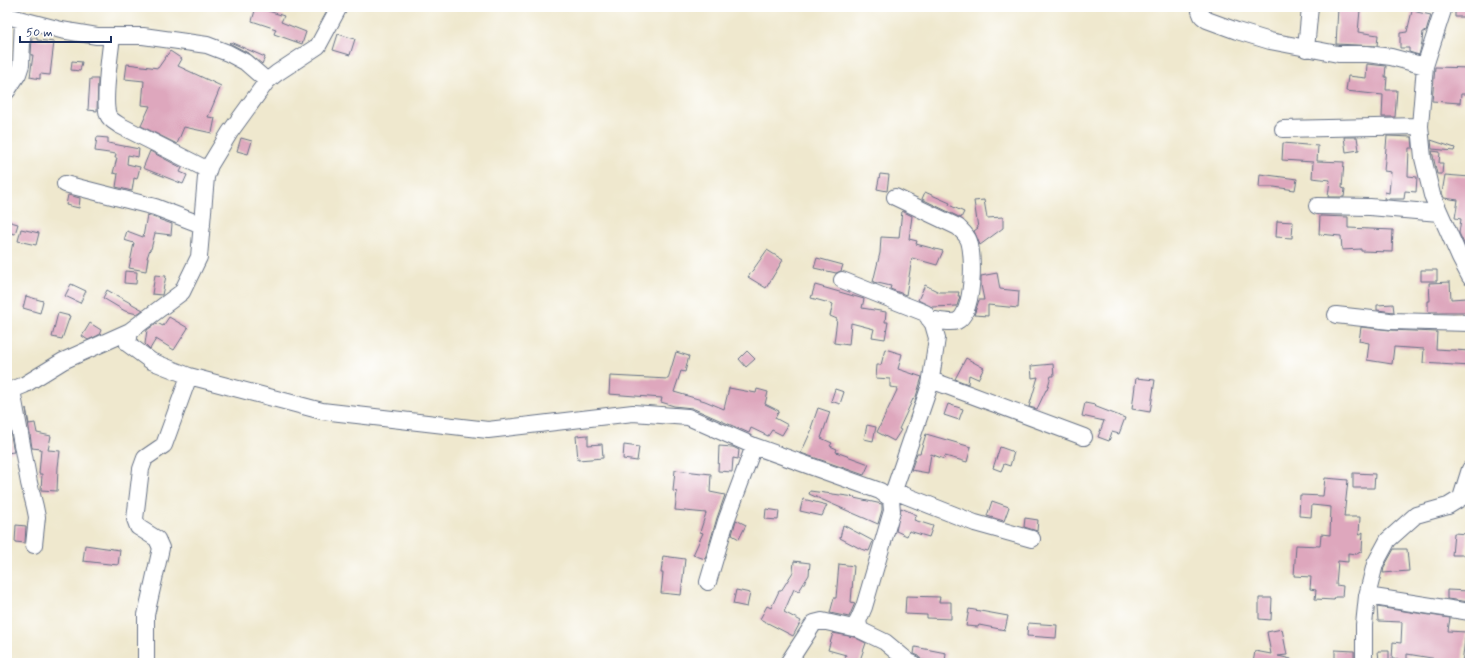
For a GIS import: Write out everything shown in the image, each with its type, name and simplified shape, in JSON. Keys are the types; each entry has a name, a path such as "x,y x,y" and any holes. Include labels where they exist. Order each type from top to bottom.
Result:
{"street":[{"path":"34,545 37,517 9,391 24,386 63,361 130,331 182,292 199,257 206,177 210,165 230,132 267,81 318,46 339,7"},
{"path":"1200,7 1202,16 1207,20 1263,39 1338,54 1366,54 1391,57 1425,66"},
{"path":"1306,48 1310,7"},
{"path":"1444,7 1425,66 1420,126 1424,158 1432,196 1470,277"},
{"path":"7,16 61,30 97,36 143,36 207,45 228,53 245,62 267,81"},
{"path":"7,91 18,74 21,65 23,20"},
{"path":"112,37 106,102 107,113 110,119 208,170"},
{"path":"1283,129 1420,126"},
{"path":"65,184 155,207 202,225"},
{"path":"895,198 958,227 966,234 969,242 972,259 971,282 966,310 962,317 956,321 948,322 929,319"},
{"path":"1317,206 1370,207 1440,213"},
{"path":"788,663 814,623 822,621 853,628 858,621 864,607 892,511 893,495 930,386 937,338 933,324 925,313 842,280"},
{"path":"1336,315 1390,321 1470,323"},
{"path":"130,331 128,344 151,361 189,376 322,411 488,430 633,413 688,417 754,446 893,495 1032,539"},
{"path":"146,663 146,615 162,548 157,539 138,527 135,519 141,468 145,458 164,446 189,376"},
{"path":"931,380 1084,437"},
{"path":"708,582 726,521 754,446"},
{"path":"1364,663 1364,625 1367,596 1375,564 1388,540 1416,515 1448,506 1462,498 1470,469"},
{"path":"1367,596 1470,612"},
{"path":"858,621 860,630 885,642 912,663"}],"building":[{"path":"256,7 284,16 281,22 306,32 302,44 274,34 276,29 252,21"},
{"path":"1455,7 1470,7 1470,17 1455,17"},
{"path":"1338,8 1360,10 1358,32 1378,35 1377,46 1336,44"},
{"path":"1412,11 1431,15 1426,32 1423,31 1419,55 1409,52 1409,48 1400,48 1400,33 1407,32"},
{"path":"338,34 355,39 350,55 333,50"},
{"path":"32,38 54,42 50,75 40,74 40,79 30,77 33,55 31,55"},
{"path":"230,42 265,57 262,64 250,54 229,43"},
{"path":"170,51 182,59 178,66 221,86 208,117 215,118 212,133 184,127 177,144 141,126 150,106 142,105 144,81 125,79 127,64 158,68"},
{"path":"72,61 82,62 80,71 71,70"},
{"path":"1367,64 1386,66 1386,90 1397,90 1395,117 1382,117 1383,95 1346,91 1348,76 1366,78"},
{"path":"1435,67 1470,68 1470,94 1461,94 1460,103 1432,101"},
{"path":"90,79 98,79 97,111 88,110"},
{"path":"1387,136 1412,137 1413,148 1409,148 1408,176 1417,177 1416,192 1405,191 1404,199 1384,199 1385,192 1389,193 1391,172 1384,171"},
{"path":"97,137 108,138 108,143 139,149 138,157 128,155 127,164 140,167 137,179 134,178 132,191 116,187 118,174 113,173 117,158 115,158 116,154 95,151"},
{"path":"1344,137 1357,137 1359,150 1346,152"},
{"path":"241,138 252,141 248,154 237,151"},
{"path":"1431,140 1455,148 1454,151 1432,149"},
{"path":"1283,143 1318,146 1317,161 1344,162 1342,188 1345,189 1344,197 1328,197 1330,180 1312,178 1313,162 1282,160"},
{"path":"150,151 182,168 180,172 187,175 183,184 143,168"},
{"path":"1432,151 1440,152 1439,163 1443,163 1442,174 1437,174"},
{"path":"880,174 889,175 887,191 877,189"},
{"path":"1260,174 1297,179 1295,190 1274,187 1259,187"},
{"path":"1445,175 1470,177 1470,250 1467,250 1459,233 1461,219 1455,218 1458,200 1444,198 1442,193"},
{"path":"925,192 950,203 949,205 964,212 961,218 922,199"},
{"path":"68,195 80,198 79,208 66,205"},
{"path":"984,200 987,218 1003,217 1003,228 980,245 974,231 978,228 974,201"},
{"path":"902,211 912,216 909,239 917,241 916,244 943,251 937,265 912,258 906,295 890,289 891,286 873,282 880,253 881,237 899,238"},
{"path":"147,215 172,224 171,235 155,233 147,258 146,271 129,268 134,243 124,240 127,231 143,237"},
{"path":"1320,216 1348,217 1348,228 1393,230 1392,252 1361,251 1361,249 1342,250 1341,236 1319,234"},
{"path":"7,221 18,224 15,234 7,232"},
{"path":"1277,221 1293,222 1292,238 1276,237"},
{"path":"21,229 39,233 36,245 18,241"},
{"path":"767,250 783,260 766,288 748,277"},
{"path":"817,258 843,265 841,271 836,273 814,268"},
{"path":"1421,270 1437,270 1437,281 1421,281"},
{"path":"125,271 137,272 136,284 124,283"},
{"path":"997,273 1000,289 1019,291 1018,308 988,305 988,316 974,315 979,300 984,300 981,276"},
{"path":"155,275 166,276 162,295 152,294"},
{"path":"1450,282 1451,299 1467,298 1468,312 1428,312 1428,301 1430,301 1429,283"},
{"path":"71,284 86,291 80,303 65,296"},
{"path":"815,285 864,299 862,308 886,312 885,322 888,322 885,339 872,337 874,329 851,323 849,345 834,343 837,319 830,316 833,304 811,298"},
{"path":"925,285 939,292 959,292 958,296 960,296 957,306 932,307 918,300"},
{"path":"107,290 143,310 137,314 125,311 103,298"},
{"path":"26,296 43,301 40,313 23,308"},
{"path":"1393,304 1394,312 1377,310 1377,305"},
{"path":"58,313 70,316 62,339 52,337"},
{"path":"169,317 188,328 174,350 156,339 150,349 145,344 147,330 157,323 163,326"},
{"path":"90,323 101,330 99,335 88,340 82,336"},
{"path":"1361,327 1437,332 1436,349 1470,351 1470,366 1423,363 1424,349 1394,347 1392,364 1367,360 1369,343 1359,341"},
{"path":"885,349 902,354 898,369 922,377 915,400 913,399 899,429 901,430 894,441 877,432 898,388 890,387 890,379 876,378 877,365 881,365"},
{"path":"747,351 755,359 746,367 739,359"},
{"path":"676,352 689,356 685,372 681,371 674,392 705,401 724,409 729,388 756,393 757,389 768,392 765,404 779,411 775,418 788,425 782,435 772,430 768,436 751,428 749,433 692,408 674,406 661,402 662,398 609,394 610,376 668,379"},
{"path":"966,358 984,368 978,379 969,375 968,384 955,379"},
{"path":"1053,364 1054,376 1051,376 1047,390 1037,409 1029,407 1038,377 1032,378 1031,366"},
{"path":"1136,378 1155,380 1150,412 1132,409"},
{"path":"835,389 844,392 840,404 831,401"},
{"path":"1085,403 1095,405 1094,406 1125,418 1119,434 1112,432 1109,441 1098,437 1104,421 1082,416"},
{"path":"948,404 963,409 959,420 944,415"},
{"path":"26,408 29,424 35,423 37,433 51,436 48,450 60,451 57,491 41,490 42,474 39,474 41,449 32,448"},
{"path":"818,408 830,412 821,438 832,443 830,446 837,449 836,452 869,464 864,475 801,453 812,429 811,428"},
{"path":"7,415 14,452 7,453"},
{"path":"867,425 876,427 873,441 864,439"},
{"path":"926,434 971,447 967,462 945,456 944,459 931,454 928,473 911,470 917,453 920,453"},
{"path":"588,435 588,445 602,444 603,458 578,460 576,436"},
{"path":"624,445 639,447 637,461 623,459"},
{"path":"719,446 733,447 739,450 738,459 733,458 732,472 718,471"},
{"path":"1000,447 1014,452 1010,466 1004,464 1001,471 993,468"},
{"path":"675,470 711,474 710,492 725,495 705,559 693,555 703,533 700,532 706,513 675,510 677,492 673,491"},
{"path":"1353,473 1375,474 1374,488 1353,488"},
{"path":"1325,478 1348,480 1344,517 1360,517 1359,535 1363,532 1362,551 1357,554 1348,553 1348,562 1338,561 1336,585 1343,586 1342,597 1335,597 1334,600 1315,599 1316,590 1310,589 1311,577 1294,576 1296,545 1320,546 1321,534 1330,535 1331,507 1312,505 1311,517 1299,516 1300,495 1323,496"},
{"path":"810,491 855,497 854,498 882,504 878,524 809,494"},
{"path":"803,499 827,505 822,516 800,511"},
{"path":"992,501 1009,507 1004,521 987,516"},
{"path":"901,508 917,515 914,520 933,526 929,537 909,531 907,536 896,531"},
{"path":"766,509 779,511 778,520 765,519"},
{"path":"1025,518 1038,520 1037,531 1024,527"},
{"path":"736,520 746,525 739,539 732,535"},
{"path":"16,525 26,526 25,543 15,542"},
{"path":"843,525 873,541 869,551 861,549 840,538"},
{"path":"1454,533 1467,534 1465,555 1452,555"},
{"path":"85,545 120,550 118,565 83,561"},
{"path":"1394,549 1407,549 1409,571 1383,573 1384,567"},
{"path":"663,556 685,559 681,595 661,593"},
{"path":"794,561 810,563 809,575 799,591 794,589 784,612 801,621 793,636 760,619 767,606 771,608 779,591 781,591 793,572"},
{"path":"839,564 854,566 851,602 855,603 849,617 830,613 834,598 836,598"},
{"path":"736,590 750,593 747,607 733,604"},
{"path":"1447,590 1470,591 1470,602 1447,599"},
{"path":"906,596 940,597 939,602 951,602 951,619 927,618 927,615 905,614"},
{"path":"1259,598 1272,598 1271,620 1259,619"},
{"path":"1377,607 1450,618 1448,631 1466,632 1462,663 1407,654 1407,660 1392,659 1393,642 1401,643 1402,622 1378,621"},
{"path":"969,609 1008,616 1005,630 979,625 978,627 966,626"},
{"path":"1028,623 1057,625 1056,638 1027,636"},
{"path":"1282,629 1287,655 1278,656 1291,659 1291,663 1253,663 1255,651 1271,654 1267,632"},
{"path":"833,633 854,637 866,643 859,663 844,661 846,655 828,650"},
{"path":"915,647 946,653 945,663 921,660 919,656 914,654"},
{"path":"1335,650 1354,651 1354,663 1335,663"},
{"path":"1378,651 1389,651 1389,661 1379,661"}]}
